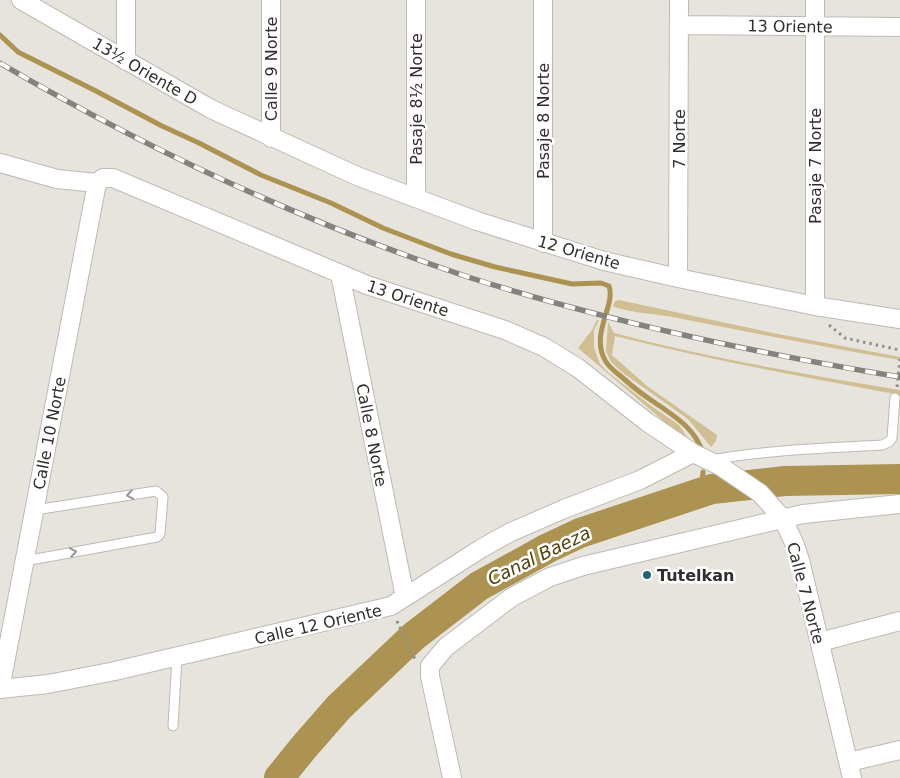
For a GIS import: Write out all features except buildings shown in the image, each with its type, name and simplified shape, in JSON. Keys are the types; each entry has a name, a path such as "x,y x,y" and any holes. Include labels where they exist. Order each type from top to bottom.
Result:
{"street":[{"name":"13½ Oriente D","path":"21,0 211,108 271,138"},
{"path":"126,0 126,61"},
{"name":"Calle 9 Norte","path":"271,0 271,138"},
{"name":"Pasaje 8½ Norte","path":"416,0 416,198"},
{"name":"Pasaje 8 Norte","path":"543,0 543,243"},
{"name":"7 Norte","path":"678,278 679,0"},
{"name":"Pasaje 7 Norte","path":"815,306 816,0"},
{"name":"13 Oriente","path":"679,25 900,27"},
{"name":"12 Oriente","path":"271,138 357,176 416,198 543,243 604,261 815,306 900,319"},
{"name":"13 Oriente","path":"0,163 57,179 100,181 113,178 124,181 367,285 506,330 563,357 647,422 707,460"},
{"name":"Calle 10 Norte","path":"0,689 100,181"},
{"name":"Calle 8 Norte","path":"340,274 405,597"},
{"name":"Calle 7 Norte","path":"707,460 760,493 782,519 795,545 850,770"},
{"name":"Calle 12 Oriente","path":"0,689 48,684 115,671 391,606 482,548 511,532 564,509 640,480 707,460"},
{"path":"452,778 430,676 430,666 446,647 512,597 550,577 583,566 803,514 900,504"},
{"path":"820,642 900,621"},
{"path":"850,770 900,750"}],"lane":[{"path":"707,460 741,454 792,449 882,445 889,442 892,438 895,398"},
{"path":"25,561 157,537 160,534 162,497 156,491 35,510"},
{"path":"173,726 177,657"}],"path":[{"path":"815,306 829,326 845,338 900,350"},
{"path":"895,398 900,359"},
{"path":"399,625 410,653"}],"shaded area":[{"path":"619,300 773,333 900,357 900,360 672,317 624,310 613,306 615,301"},
{"path":"597,320 599,320 594,330 594,348 600,364 650,405 679,425 693,446 578,348"},
{"path":"608,322 614,333 649,342 756,365 900,390 900,395 793,375 615,336 612,355 647,386 717,435 716,441 711,447 688,419 623,373 611,362 606,351"}],"waterway":[{"path":"0,35 18,52 162,126 261,175 331,203 383,228 451,254 495,267 572,284 601,283 609,286 609,302 600,340 605,360 611,368 646,397 683,423 695,436 703,453"},
{"path":"701,492 703,472"},
{"name":"Canal Baeza","path":"279,778 339,707 414,636 479,586 548,548 580,533 712,489 785,481 900,479"}],"railway":[{"path":"0,63 113,126 170,155 288,208 407,256 521,293 628,322 791,358 900,377"}],"place":[{"name":"Tutelkan","path":"647,575"}]}
